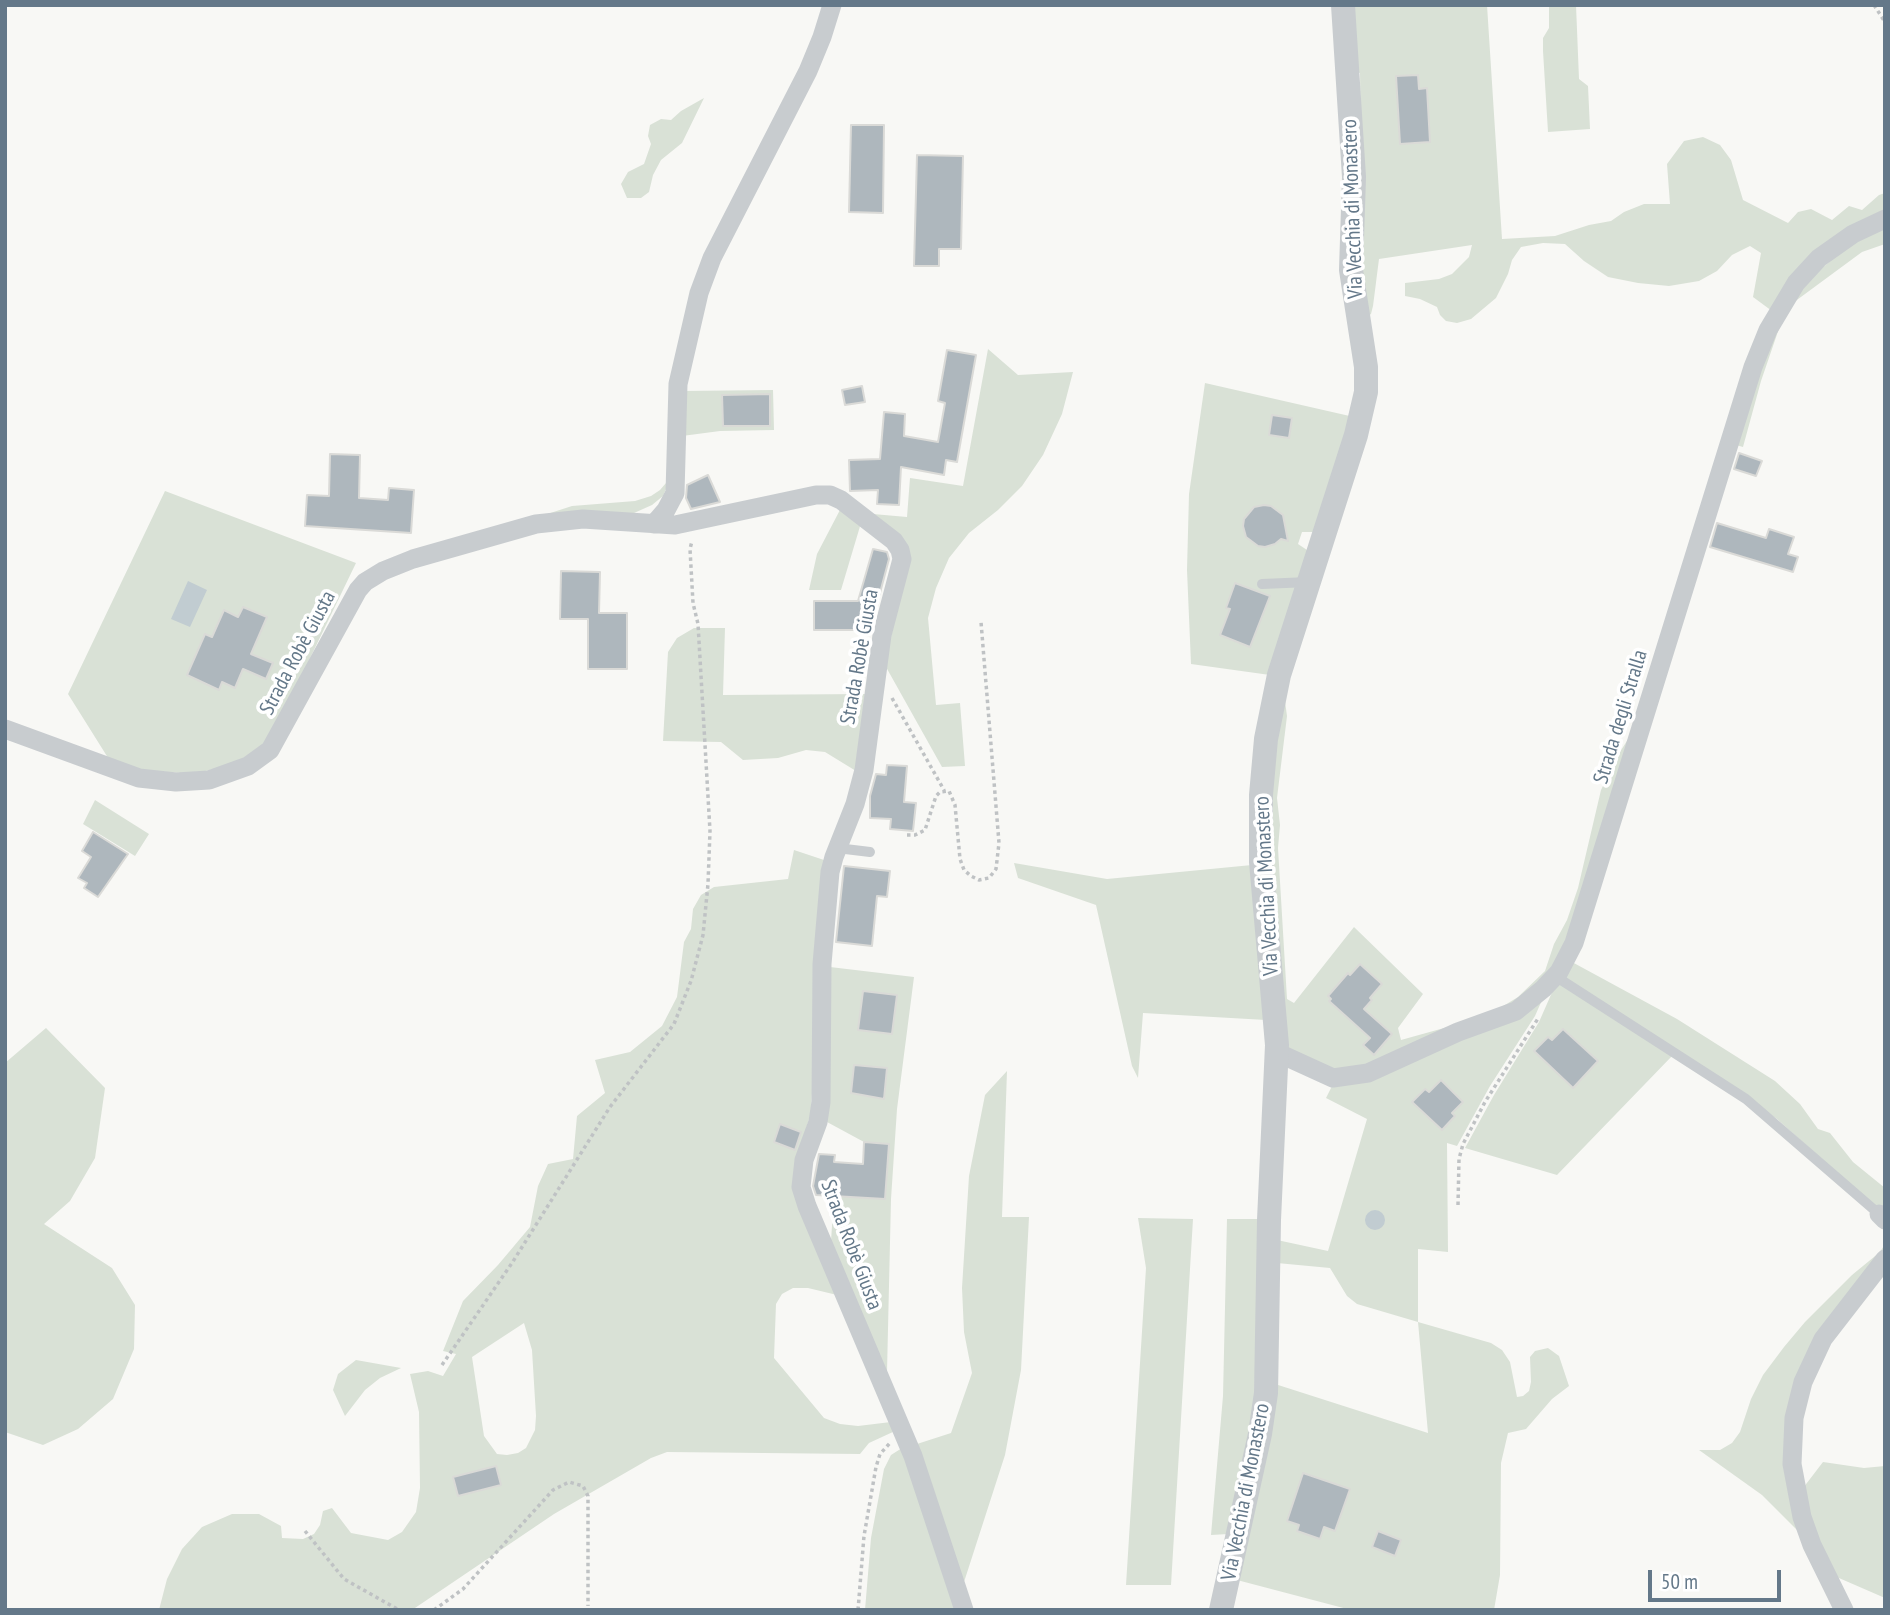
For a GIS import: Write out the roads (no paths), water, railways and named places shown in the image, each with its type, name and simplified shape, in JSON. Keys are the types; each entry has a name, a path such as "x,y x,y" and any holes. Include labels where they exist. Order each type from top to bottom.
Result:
{"street":[{"path":"654,524 675,493 678,384 698,293 724,233 808,71 832,5"},
{"name":"Via Vecchia di Monastero","path":"1222,1610 1265,1405 1276,1052 1262,878 1262,777 1272,700 1358,426 1366,392 1366,367 1351,270 1354,177 1343,5"},
{"name":"Strada degli Stralla","path":"1276,1052 1333,1078 1363,1074 1392,1064 1458,1032 1509,1014 1528,1002 1555,976 1574,943 1748,384 1768,330 1796,283 1819,258 1853,234 1885,219"},
{"name":"Strada Robè Giusta","path":"5,729 139,778 188,782 232,773 258,760 273,746 352,599 372,576 413,559 536,524 583,519 675,525 798,497 824,495 841,500 868,519 897,545 902,554 882,635 859,792 830,872 822,951 820,1115 804,1160 801,1187 905,1436 964,1610"},
{"path":"1844,1610 1812,1545 1802,1517 1792,1464 1794,1418 1803,1382 1823,1339 1885,1259"}],"lane":[{"path":"1262,584 1309,582"},
{"path":"837,848 870,852"},
{"path":"1555,976 1746,1099 1882,1217"}]}
